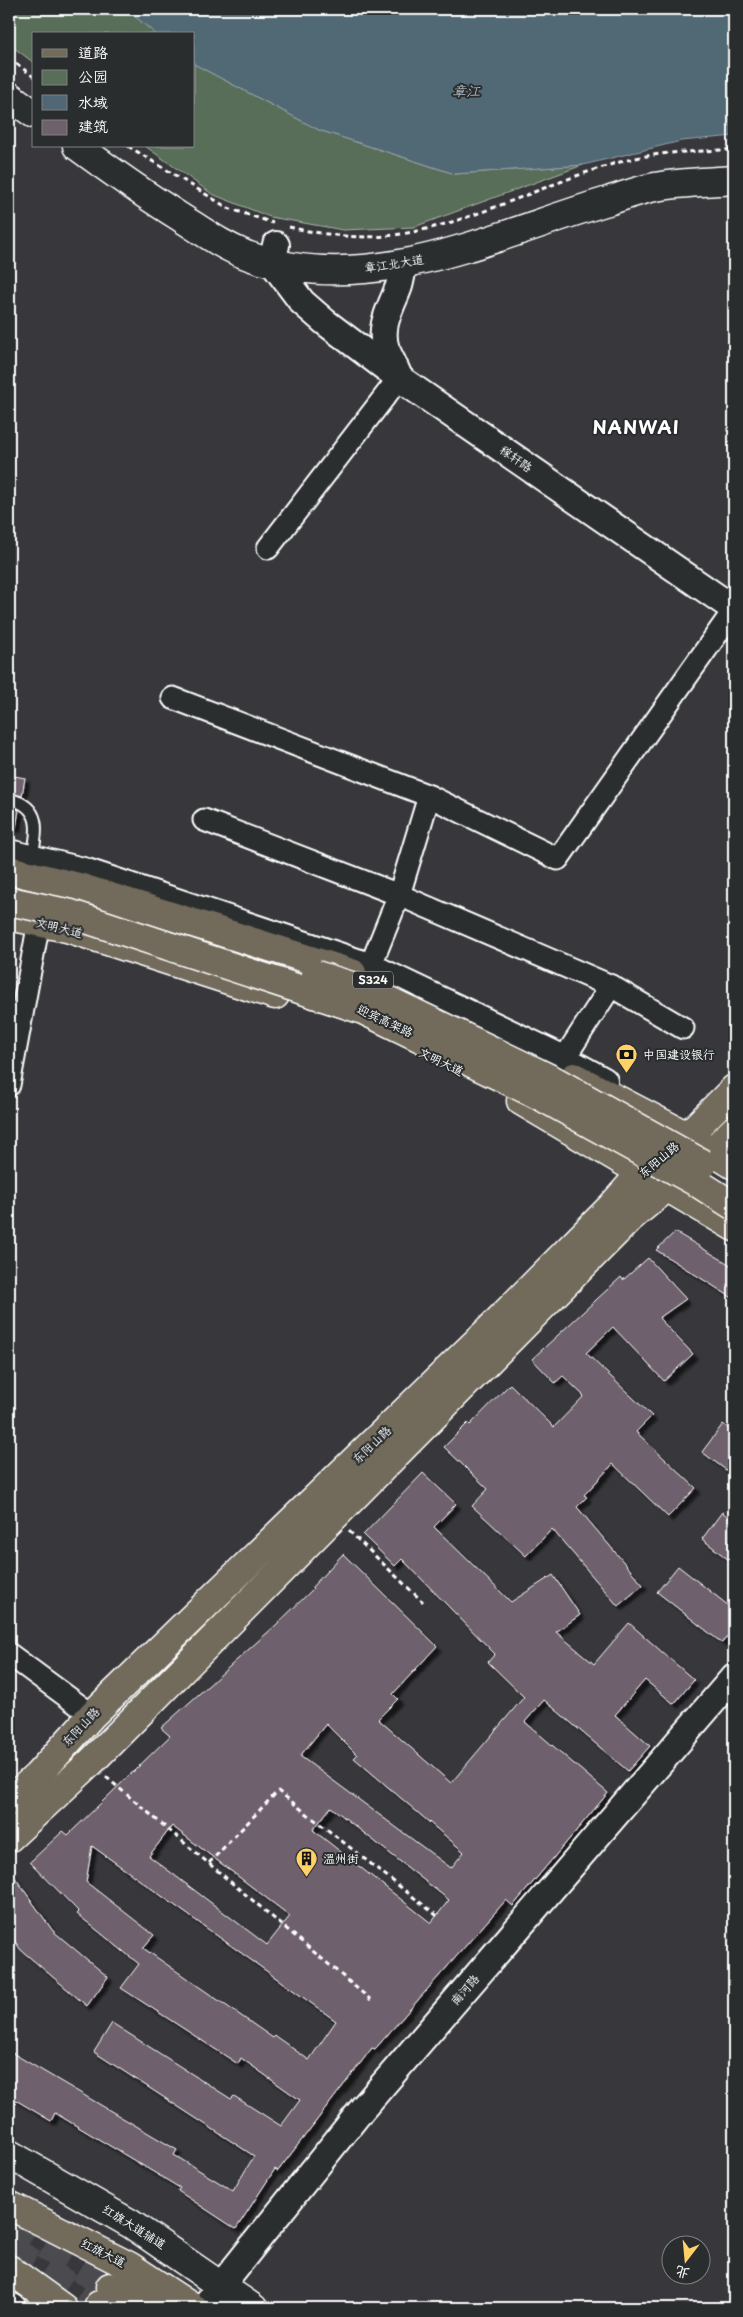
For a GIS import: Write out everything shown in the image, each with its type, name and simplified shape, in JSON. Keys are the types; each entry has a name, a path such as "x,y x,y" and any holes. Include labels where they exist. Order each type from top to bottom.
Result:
{"main road":[{"path":"9,76 32,93"},
{"path":"9,96 32,113"},
{"name":"章江北大道","path":"81,148 130,184 214,239 248,256 293,250 339,254 388,252 439,243 548,204 654,174 734,166"},
{"name":"章江北大道","path":"110,148 222,222 253,239 291,267 344,270 404,263 439,256 547,219 656,187 734,180"},
{"name":"S324","path":"16,860 79,887 368,971 561,1064 687,1136 723,1159"},
{"name":"迎宾高架路","path":"9,884 73,899 371,992 553,1080 734,1183"},
{"name":"迎宾高架路","path":"9,901 71,914 363,1010 542,1097 696,1182 734,1206"},
{"name":"文明大道","path":"9,916 67,928 355,1021 537,1109 734,1227"},
{"name":"东阳山路","path":"9,1801 36,1776 92,1715 491,1328 611,1207 642,1172 687,1136 734,1089"},
{"name":"东阳山路","path":"9,1838 90,1763 629,1219 666,1186 723,1159 734,1130"},
{"name":"红旗大道辅道","path":"9,2154 131,2224 221,2284 253,2308"},
{"name":"红旗大道","path":"9,2205 129,2266 193,2308"},
{"path":"9,2268 63,2308"},
{"path":"104,2300 146,2308"}],"street":[{"name":"稼轩路","path":"274,254 302,302 325,322 399,378 734,610"},
{"path":"268,548 399,378 394,360 386,348 384,332 386,318 399,286 404,263"},
{"path":"173,698 429,796 558,859 734,610"},
{"path":"368,971 399,895 429,796"},
{"path":"204,820 399,895 611,986 683,1028"},
{"path":"9,1085 16,1010 39,922"},
{"path":"561,1064 611,986"},
{"path":"9,1654 92,1715"},
{"name":"南河路","path":"203,2308 363,2108 734,1677"}],"lane":[{"path":"9,800 26,806 35,820 37,829 16,860"}],"path":[{"path":"9,58 32,75"},
{"path":"131,148 228,208 255,217 326,235 386,236 441,225 569,178 637,158 734,149"},
{"path":"334,1517 423,1602"},
{"path":"90,1763 371,2000"},
{"path":"209,1863 278,1791 440,1918"}],"green space":[{"path":"9,9 126,9 154,32 32,32 32,61 9,44"},
{"path":"195,65 319,130 455,174 583,165 414,227 343,230 270,217 212,194 148,148 195,148"}],"water":[{"name":"章江","path":"126,9 734,9 734,136 681,141 583,165 455,174 319,130 195,65 195,32 154,32"}],"building":[{"path":"9,775 25,778 22,796 9,792"},
{"path":"9,806 19,810 16,828 9,827"},
{"path":"675,1232 734,1267 734,1299 656,1250"},
{"path":"648,1258 686,1299 659,1318 693,1354 664,1381 613,1327 586,1353 652,1416 636,1432 696,1488 668,1517 613,1464 584,1495 587,1497 577,1507 643,1585 618,1606 552,1529 526,1556 472,1506 488,1489 444,1447 468,1423 470,1425 510,1384 554,1427 584,1396 563,1376 555,1383 532,1359 621,1277 623,1280"},
{"path":"723,1424 734,1433 734,1476 702,1452"},
{"path":"423,1473 456,1504 434,1527 511,1602 553,1575 580,1615 556,1632 594,1664 629,1623 694,1680 674,1704 645,1680 615,1715 650,1746 628,1771 544,1700 525,1722 608,1793 513,1906 506,1900 375,2049 372,2048 278,2171 275,2169 236,2229 178,2191 180,2188 55,2113 51,2121 9,2096 9,2051 177,2150 174,2155 233,2191 254,2156 94,2052 112,2023 231,2099 234,2096 281,2126 300,2100 241,2058 238,2064 121,1988 139,1964 77,1914 79,1912 30,1862 63,1831 68,1835 170,1736 161,1728 276,1625 313,1589 312,1587 343,1554 437,1646 393,1694 398,1699 378,1719 451,1783 524,1697 488,1662 495,1654 402,1559 395,1566 363,1535","holes":["326,1724 357,1755 354,1758 464,1852 451,1868 300,1756","331,1807 449,1900 431,1923 313,1830","172,1826 290,1916 267,1945 149,1856","92,1846 336,2021 309,2060 275,2036 273,2038 143,1948 154,1935 86,1882"]},
{"path":"722,1512 734,1522 734,1564 702,1539"},
{"path":"678,1566 734,1610 734,1628 722,1643 657,1592"},
{"path":"9,1869 53,1931 108,1977 87,2006 21,1950 9,1933"}],"tunnel":[{"path":"9,2223 110,2287"},
{"path":"9,2248 99,2305"}],"place":[{"name":"中国建设银行","path":"627,1074"},
{"name":"温州街","path":"307,1878"}],"district":[{"name":"NANWAI","path":"636,428"}]}
